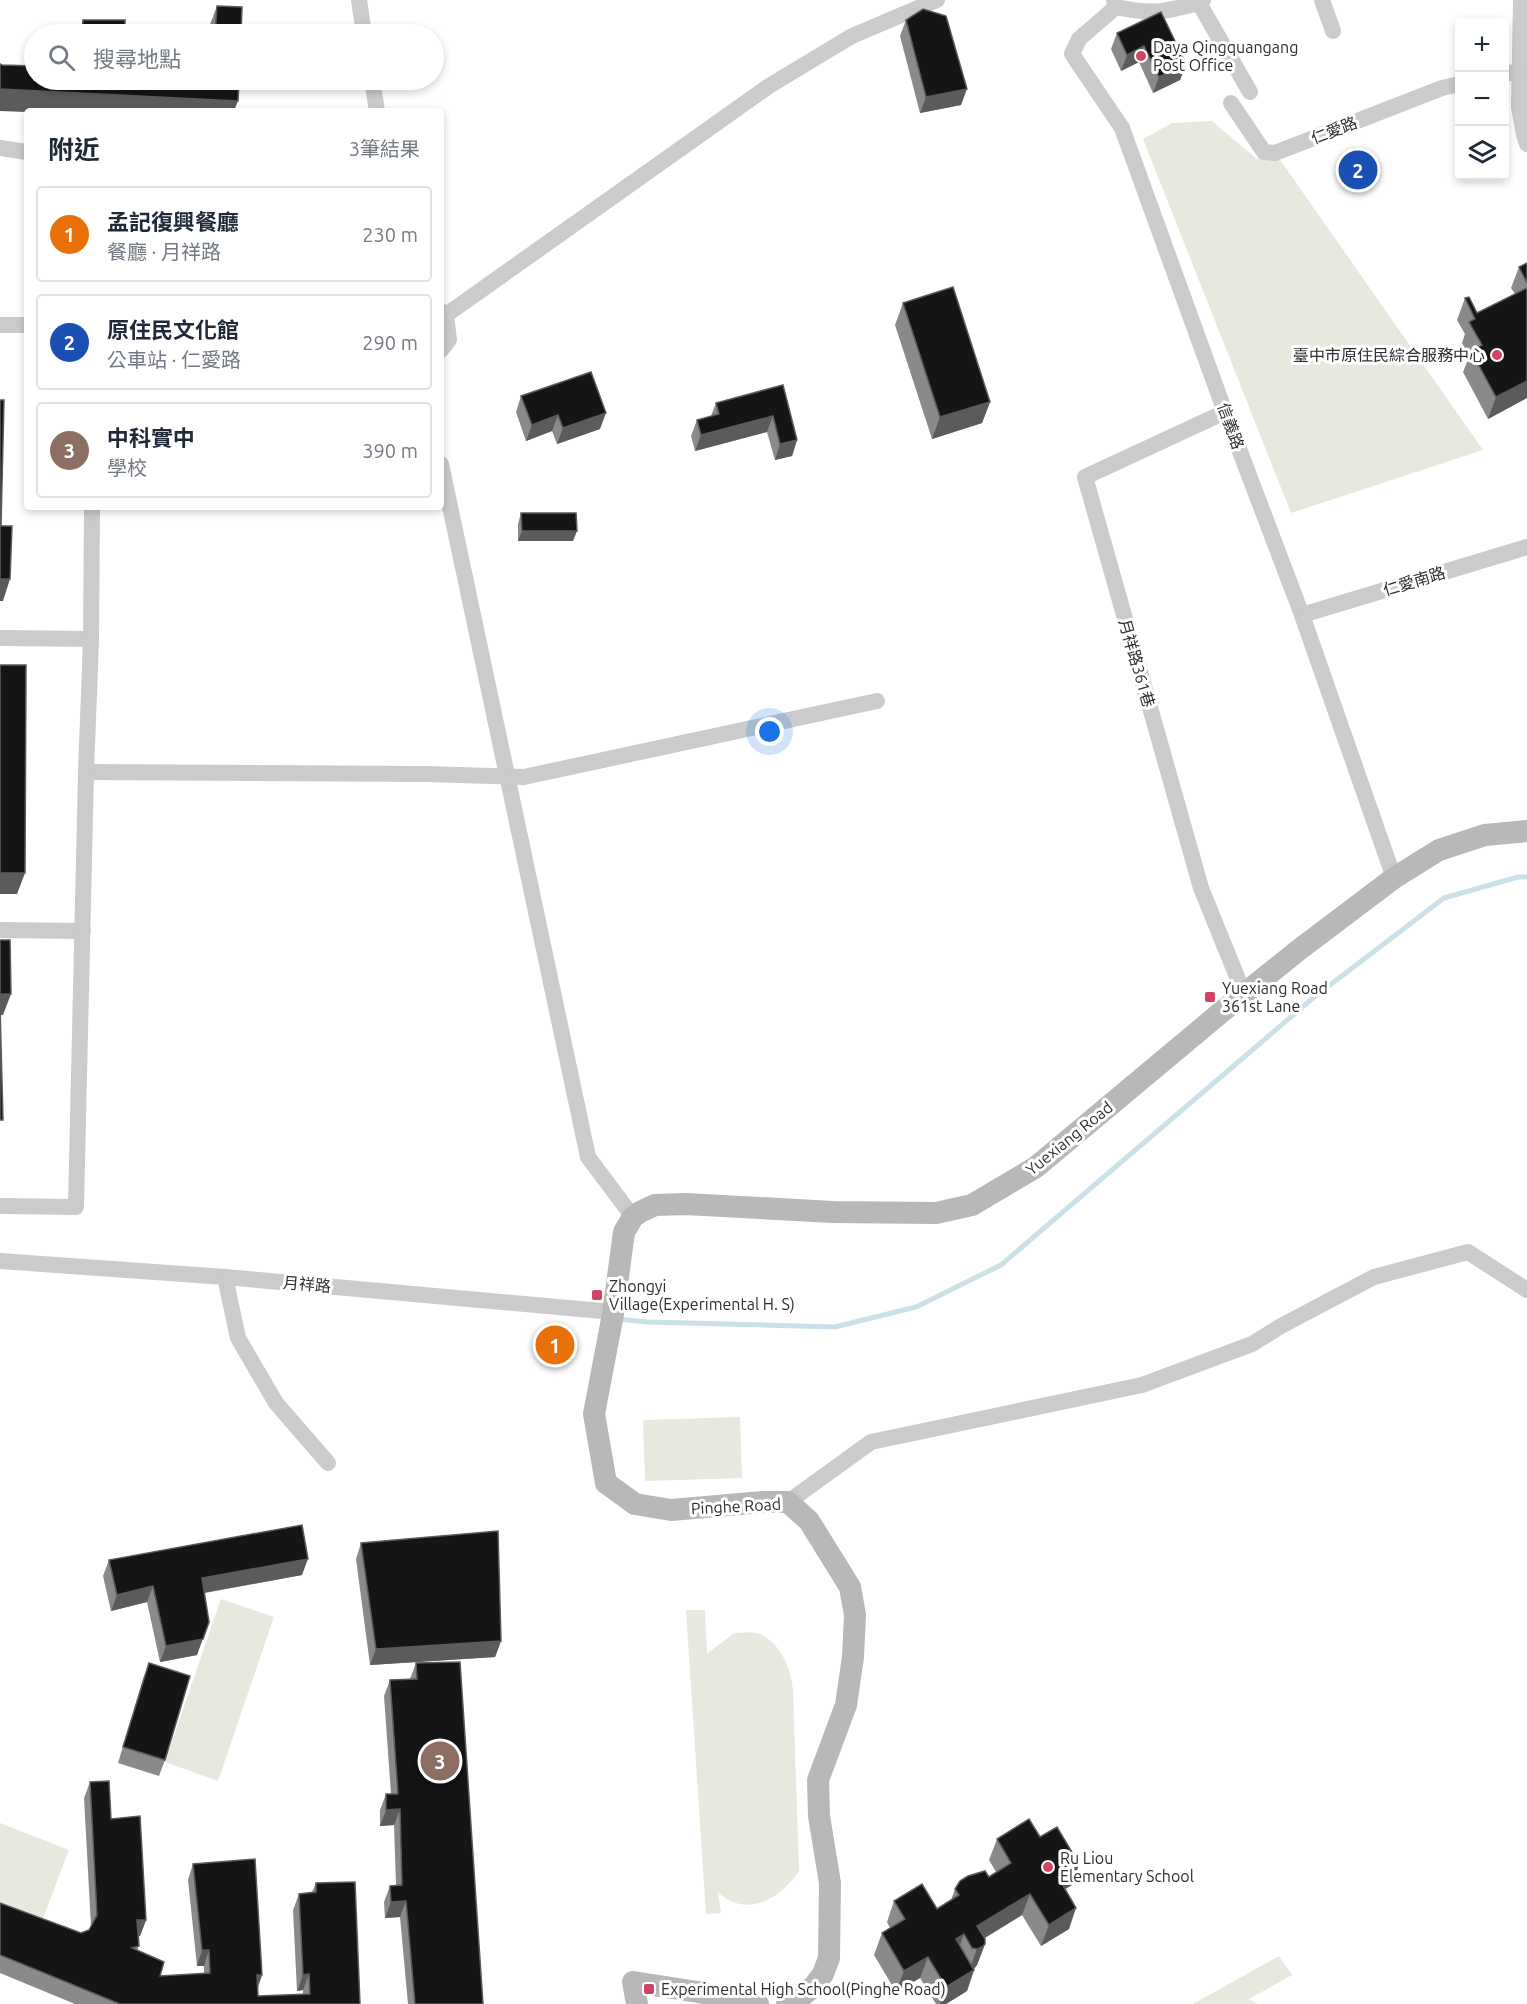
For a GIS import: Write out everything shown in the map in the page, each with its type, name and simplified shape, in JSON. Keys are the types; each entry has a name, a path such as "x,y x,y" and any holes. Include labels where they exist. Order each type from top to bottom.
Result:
{"street":[{"path":"358,0 362,24"},
{"path":"444,346 449,340 444,313 769,86 852,36 937,0"},
{"path":"1322,0 1334,31"},
{"path":"1521,0 1513,73 1527,144"},
{"path":"1115,4 1142,13 1165,12 1201,1 1250,92"},
{"name":"信義路","path":"1115,4 1079,39 1072,54 1122,128 1225,412 1302,615 1394,878"},
{"name":"仁愛路","path":"1231,104 1264,152 1275,153 1442,88 1455,85"},
{"path":"374,90 377,108"},
{"path":"0,148 24,152"},
{"path":"0,325 24,325"},
{"name":"月祥路361巷","path":"1225,412 1084,477 1201,888 1244,994"},
{"path":"444,478 588,1157 633,1217 624,1232 612,1317"},
{"path":"0,1206 76,1207 91,639 92,510"},
{"name":"仁愛南路","path":"1302,615 1527,547"},
{"path":"0,638 91,639"},
{"path":"86,772 524,777 877,701"},
{"name":"Yuexiang Road","path":"633,1217 655,1205 686,1204 833,1212 936,1213 972,1205 1036,1167 1244,994 1394,878 1439,849 1485,836 1527,831"},
{"path":"0,930 82,931"},
{"path":"788,1502 871,1442 1142,1384 1252,1344 1281,1326 1374,1277 1468,1252 1527,1290"},
{"name":"月祥路","path":"0,1261 612,1317"},
{"path":"226,1283 238,1338 276,1403 328,1463"},
{"name":"Pinghe Road","path":"612,1317 594,1414 606,1483 635,1504 671,1510 788,1502 809,1521 850,1587 855,1615 853,1657 846,1705 818,1780 819,1816 830,1883 829,1958 823,1974 814,1986 801,1997 787,2004"},
{"path":"637,2004 633,1982 758,2004"}],"shaded area":[{"path":"1212,121 1257,159 1276,154 1483,450 1291,513 1143,139 1172,123"},
{"path":"740,1417 742,1478 645,1481 643,1420"},
{"path":"221,1599 274,1617 218,1781 165,1762"},
{"path":"686,1610 705,1610 707,1654 734,1633 756,1633 769,1639 784,1659 793,1690 799,1871 783,1890 773,1897 751,1905 728,1900 718,1892 721,1913 706,1914"},
{"path":"0,1823 69,1850 38,1931 0,1917"},
{"path":"1279,1956 1292,1975 1249,1999 1257,2004 1193,2004"}],"building":[{"path":"217,6 242,7 241,24 216,24"},
{"path":"923,9 946,16 967,89 926,97 906,20"},
{"path":"1161,12 1186,64 1159,77 1144,46 1127,55 1117,33"},
{"path":"83,20 125,20 125,24 83,24"},
{"path":"0,64 24,66 24,90 239,90 238,101 0,89"},
{"path":"1527,263 1527,283 1519,267"},
{"path":"953,287 990,402 940,417 903,303"},
{"name":"臺中市原住民綜合服務中心","path":"1527,288 1527,381 1496,397 1471,351 1482,345 1469,322 1475,319 1465,298 1469,297 1477,313"},
{"path":"591,372 606,413 563,428 558,415 532,425 521,396"},
{"path":"783,385 797,440 780,444 773,416 701,435 697,420 719,414 716,403"},
{"path":"0,400 4,400 1,526 12,526 10,579 0,579"},
{"path":"521,513 576,513 577,531 522,531"},
{"path":"0,665 26,665 25,873 0,873"},
{"path":"0,940 10,940 11,994 0,994"},
{"path":"0,1006 3,1120 0,1120"},
{"path":"302,1525 308,1559 202,1578 209,1622 203,1639 166,1646 153,1586 117,1595 109,1560"},
{"path":"498,1531 501,1641 376,1649 361,1543"},
{"path":"460,1662 483,2004 415,2004 406,1901 391,1902 390,1886 402,1885 400,1809 386,1810 386,1794 398,1794 390,1680 417,1679 416,1663"},
{"path":"149,1663 190,1676 165,1760 123,1747"},
{"path":"109,1781 111,1819 140,1816 146,1920 137,1920 139,1946 132,1948 164,1962 160,1976 210,1973 209,1950 202,1950 193,1864 255,1859 262,1975 257,1975 258,1996 310,1994 309,1974 303,1975 299,1894 316,1892 316,1883 355,1882 360,2004 120,2004 0,1955 0,1903 81,1933 89,1930 97,1915 90,1782"},
{"path":"1029,1819 1040,1837 1057,1827 1079,1864 1058,1877 1076,1908 1049,1925 1030,1894 977,1926 985,1939 982,1947 972,1948 964,1934 956,1939 974,1970 946,1987 928,1957 904,1971 882,1933 905,1919 894,1901 922,1884 937,1909 959,1895 955,1889 960,1881 968,1876 985,1871 989,1877 1011,1863 997,1839"}],"waterway":[{"path":"617,1319 647,1322 835,1327 916,1307 1001,1265 1313,998 1444,898 1518,877 1527,877"}],"place":[{"name":"Daya Qingquangang Post Office","path":"1141,56"},
{"name":"原住民文化館","path":"1358,170"},
{"name":"臺中市原住民綜合服務中心","path":"1497,355"},
{"name":"Yuexiang Road 361st Lane","path":"1210,997"},
{"name":"Zhongyi Village(Experimental H. S)","path":"597,1295"},
{"name":"孟記復興餐廳","path":"555,1345"},
{"name":"中科實中","path":"440,1761"},
{"name":"Ru Liou Elementary School","path":"1048,1867"},
{"name":"Experimental High School(Pinghe Road)","path":"649,1989"}]}
